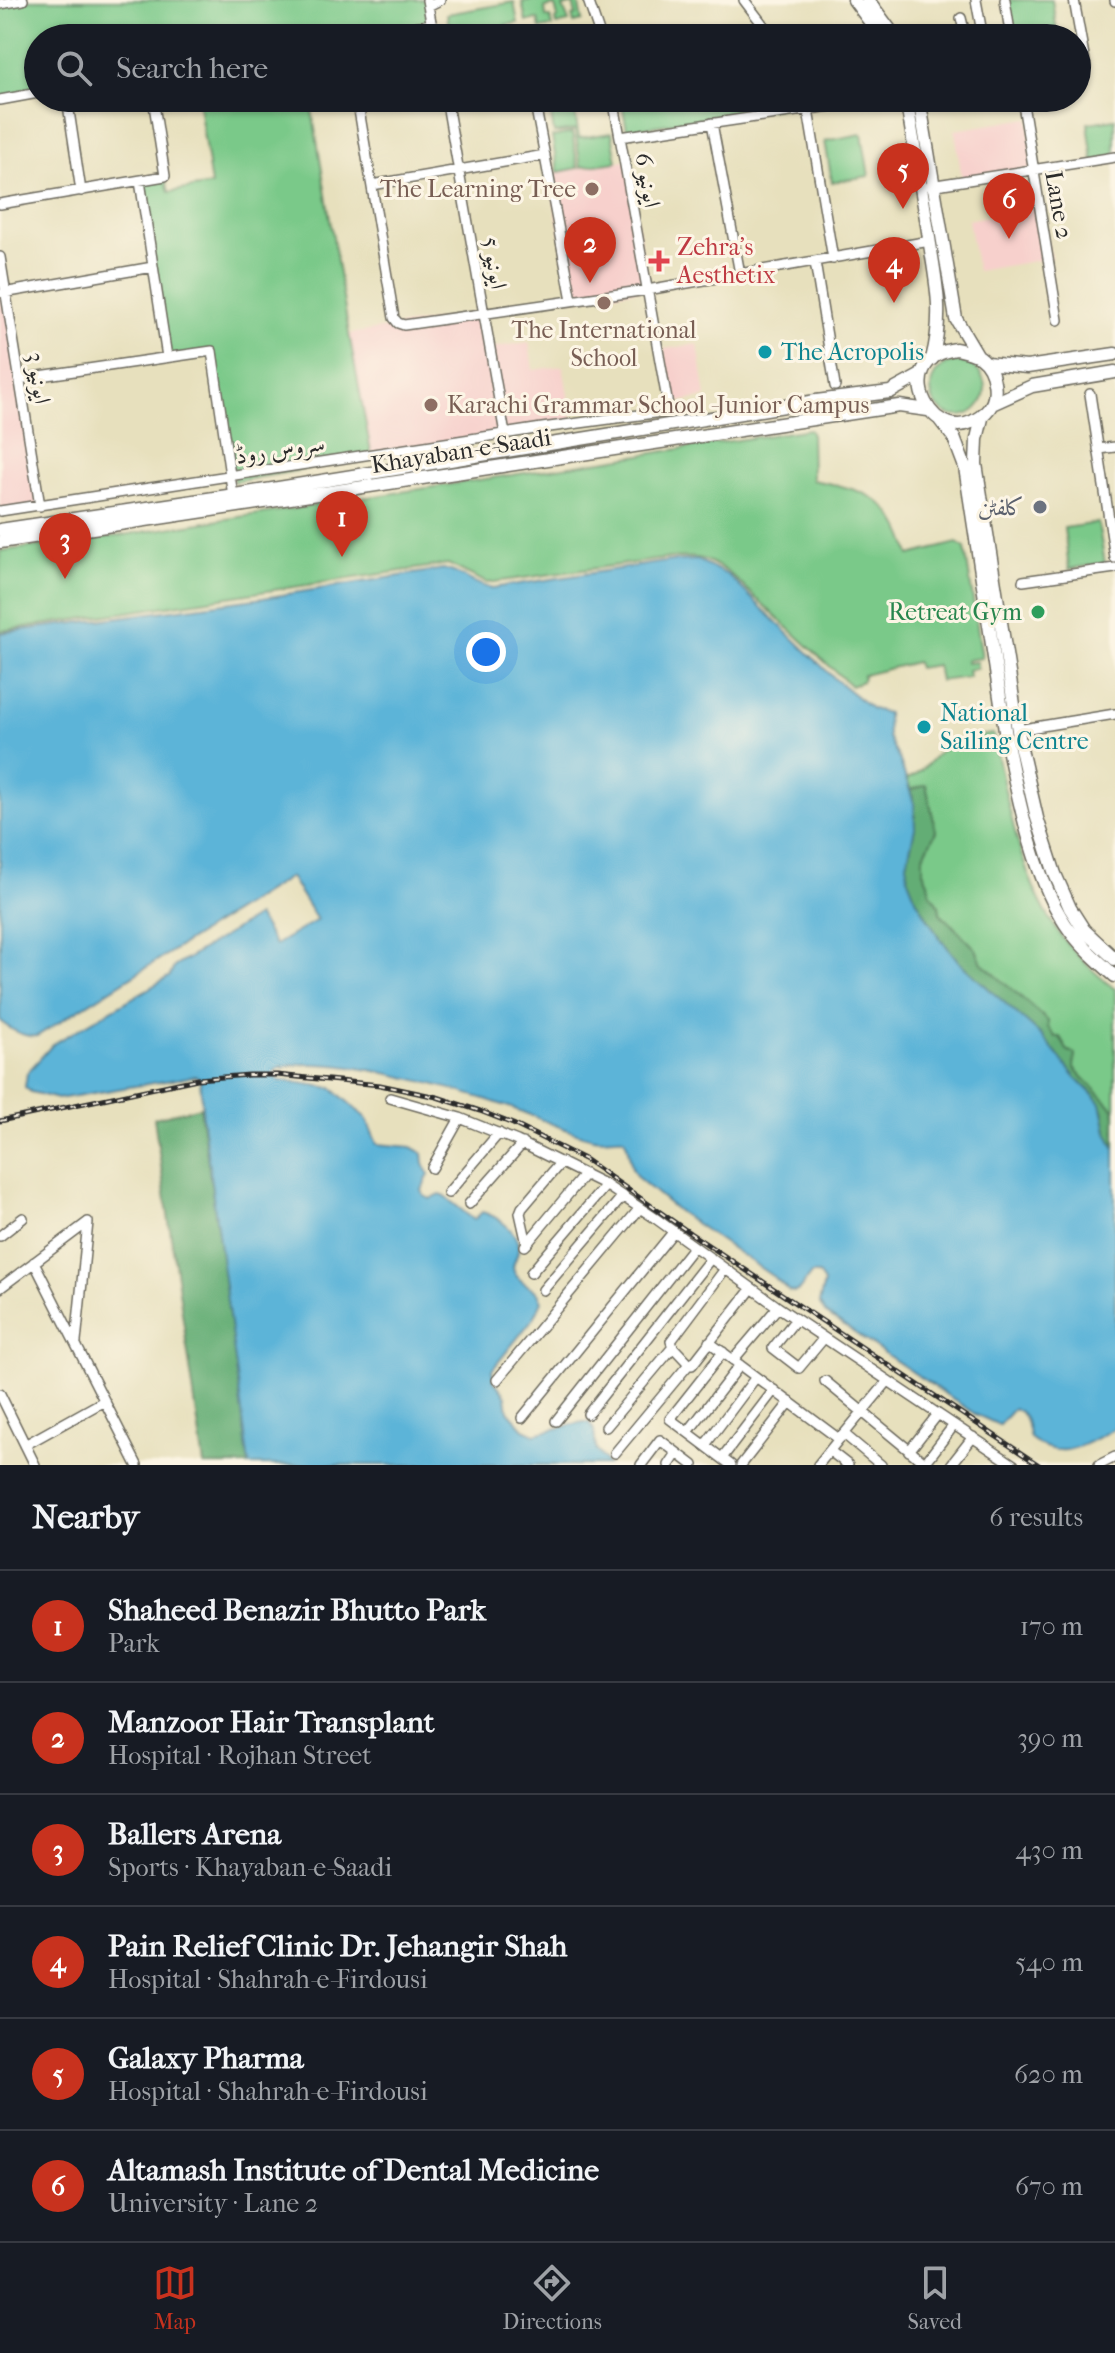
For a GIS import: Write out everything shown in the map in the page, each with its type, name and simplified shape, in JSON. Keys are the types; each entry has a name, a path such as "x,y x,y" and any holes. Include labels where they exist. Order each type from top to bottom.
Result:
{"main road":[{"path":"854,0 872,24"},
{"path":"868,0 886,24"},
{"path":"910,112 956,319 992,373 995,391 977,439 976,464 1017,730 1014,751"},
{"path":"920,112 930,241 939,306 938,334 932,359 921,375 922,397 928,410 954,438 965,467 1014,751 1042,877 1056,910 1070,931 1115,976"},
{"path":"932,359 956,349 969,351 982,360 1027,367 1115,354"},
{"path":"940,420 959,424 975,420 987,409 1032,386 1115,372"},
{"name":"Khayaban-e-Saadi","path":"0,530 233,496 816,401 890,392 921,375"},
{"name":"Khayaban-e-Saadi","path":"0,542 899,406 928,410"},
{"path":"1017,766 1070,908 1084,930 1115,959"}],"street":[{"path":"0,4 23,0"},
{"path":"432,24 428,3 440,0"},
{"path":"588,0 596,24"},
{"path":"744,0 763,24"},
{"path":"976,0 980,24"},
{"path":"1005,0 1009,24"},
{"path":"1074,0 1078,24"},
{"path":"961,18 962,24"},
{"path":"0,100 24,96"},
{"path":"69,112 81,191"},
{"path":"0,204 165,176 155,112"},
{"path":"359,112 394,318 404,325 647,290 930,241"},
{"name":"ایونیو 5","path":"448,112 505,434"},
{"path":"537,112 572,300"},
{"name":"ایونیو 6","path":"616,112 669,411"},
{"path":"620,137 787,112"},
{"path":"808,112 833,259"},
{"name":"Lane 2","path":"1024,112 1058,320"},
{"path":"712,123 740,274"},
{"path":"372,185 545,155"},
{"path":"928,186 1115,157"},
{"path":"140,181 167,357"},
{"name":"ایونیو 3","path":"0,257 3,293 40,506"},
{"path":"815,262 835,386"},
{"path":"3,293 153,267"},
{"path":"19,379 212,351 233,496"},
{"path":"1090,394 1115,558"},
{"name":"سروس روڈ","path":"0,511 669,411"},
{"path":"1098,449 1115,447"},
{"path":"1023,581 1115,568"},
{"path":"1017,730 1115,714"},
{"path":"390,1098 499,1133 606,1185 778,1307 1014,1465"},
{"path":"432,1168 460,1118"},
{"path":"448,1193 499,1133"},
{"path":"469,1204 523,1143"},
{"path":"561,1162 522,1208 525,1246 585,1174"},
{"path":"531,1273 606,1185"},
{"path":"543,1290 623,1196"},
{"path":"497,1380 640,1208"},
{"path":"0,1236 23,1218"},
{"path":"0,1288 88,1222 76,1345"},
{"path":"522,1418 674,1231"},
{"path":"556,1421 694,1246"},
{"path":"588,1414 711,1258"},
{"path":"34,1262 137,1465"},
{"path":"689,1364 671,1341 725,1269"},
{"path":"615,1453 689,1364 692,1365 752,1288"},
{"path":"688,1432 778,1307"},
{"path":"796,1319 773,1348 799,1368 824,1338"},
{"path":"709,1342 881,1465"},
{"path":"606,1427 673,1347"},
{"path":"723,1352 670,1419 731,1465"},
{"path":"705,1445 756,1377"},
{"path":"825,1381 926,1464 954,1425"},
{"path":"818,1465 888,1381"},
{"path":"722,1458 774,1390"},
{"path":"0,1394 35,1465"},
{"path":"25,1445 104,1401"},
{"path":"741,1465 790,1402"},
{"path":"909,1451 938,1414"},
{"path":"951,1465 973,1437"},
{"path":"641,1465 660,1440 693,1465"},
{"path":"830,1451 848,1465"},
{"path":"669,1465 677,1453"},
{"path":"1099,1465 1115,1457"}],"shaded area":[{"path":"1029,118 1032,171 962,181 955,130"},
{"path":"626,160 649,288 572,300 549,174"},
{"path":"1039,205 1051,258 977,271 968,220"},
{"path":"6,292 40,506 0,511 0,293"},
{"name":"Karachi Grammar School -Junior Campus","path":"483,313 490,348 529,342 533,370 563,366 573,424 372,457 349,334"},
{"path":"698,344 706,397 673,403 664,349"}],"green space":[{"path":"26,0 427,0 432,24 24,24 24,96 0,100 0,4"},
{"path":"578,0 582,21 574,23 572,16 576,15 573,4 563,7 569,22 556,24 558,18 555,6 545,8 546,17 550,17 551,24 539,24 538,19 526,22 522,2"},
{"path":"1008,0 1052,0 1056,24 1012,24"},
{"path":"514,2 518,23 449,24 447,14"},
{"path":"200,112 312,112 372,457 234,482 212,352 167,357 140,181 165,176 169,192 211,185"},
{"path":"550,112 575,112 579,138 612,133 617,162 581,167 575,130 554,133"},
{"path":"624,112 749,112 627,130"},
{"path":"1115,119 1115,157 1093,161 1088,123"},
{"path":"572,133 578,168 558,172 552,137"},
{"path":"862,134 869,176 832,182 825,141"},
{"path":"958,362 977,370 985,389 977,408 958,416 939,408 931,389 939,370"},
{"path":"809,429 812,480 862,493 886,508 896,520 910,555 957,543 965,548 982,658 966,660 967,663 977,662 977,668 968,670 969,677 940,681 937,665 918,668 916,662 863,675 862,681 851,686 729,573 707,561 688,557 487,583 448,564 0,631 0,551 104,538"},
{"path":"1098,523 1105,563 1069,569 1064,528"},
{"path":"993,734 1017,840 1035,891 1047,915 1068,944 1115,989 1115,1115 1074,1068 1074,1059 1063,1044 981,963 976,949 940,913 923,872 923,857 936,831 926,786 911,790 906,778 915,775 950,746 949,741"},
{"path":"926,785 936,831 923,857 923,872 940,913 976,949 982,963 1048,1021 1048,1027 1055,1037 1060,1037 1067,1050 1075,1054 1074,1068 1113,1108 1115,1149 1107,1132 1103,1109 1096,1097 1075,1077 1042,1036 960,963 937,934 916,899 908,879 907,863 915,828 911,790"},
{"path":"200,1107 249,1465 204,1465 154,1118"}],"water":[{"path":"698,560 728,575 834,678 872,709 887,713 888,737 914,803 915,828 907,863 908,879 916,899 937,934 960,963 1042,1036 1101,1103 1107,1132 1115,1149 1115,1428 1084,1445 1052,1450 1030,1438 1026,1420 1018,1411 1013,1409 999,1425 975,1414 825,1313 819,1303 824,1283 818,1274 811,1274 799,1290 789,1291 679,1212 637,1177 624,1138 593,1138 489,1100 393,1075 359,1068 299,1064 276,1069 274,1076 280,1080 332,1088 366,1118 377,1144 412,1147 423,1153 429,1174 422,1190 424,1196 430,1199 443,1195 474,1220 482,1212 501,1221 512,1231 518,1244 514,1272 537,1292 542,1301 535,1316 492,1370 494,1381 506,1396 508,1411 524,1429 535,1434 589,1422 594,1430 596,1449 608,1465 249,1465 203,1122 200,1078 195,1076 58,1099 31,1092 25,1087 27,1073 53,1044 170,976 174,967 257,916 275,945 317,920 290,877 37,1036 22,1034 0,1021 0,633 263,598 443,569 492,588 671,561"}],"railway":[{"path":"0,1121 197,1079 249,1075 380,1085 437,1097 480,1111 586,1160 690,1233 1039,1465"}],"place":[{"name":"The Learning Tree","path":"592,189"},
{"name":"Galaxy Pharma","path":"903,209"},
{"name":"Altamash Institute of Dental Medicine","path":"1009,239"},
{"name":"Zehra's Aesthetix","path":"659,261"},
{"name":"Manzoor Hair Transplant","path":"590,283"},
{"name":"The International School","path":"604,303"},
{"name":"Pain Relief Clinic Dr. Jehangir Shah","path":"894,303"},
{"name":"The Acropolis","path":"765,352"},
{"name":"Karachi Grammar School -Junior Campus","path":"431,405"},
{"name":"کلفٹن","path":"1040,507"},
{"name":"Shaheed Benazir Bhutto Park","path":"342,557"},
{"name":"Ballers Arena","path":"65,579"},
{"name":"Retreat Gym","path":"1038,612"},
{"name":"National Sailing Centre","path":"924,727"}]}
